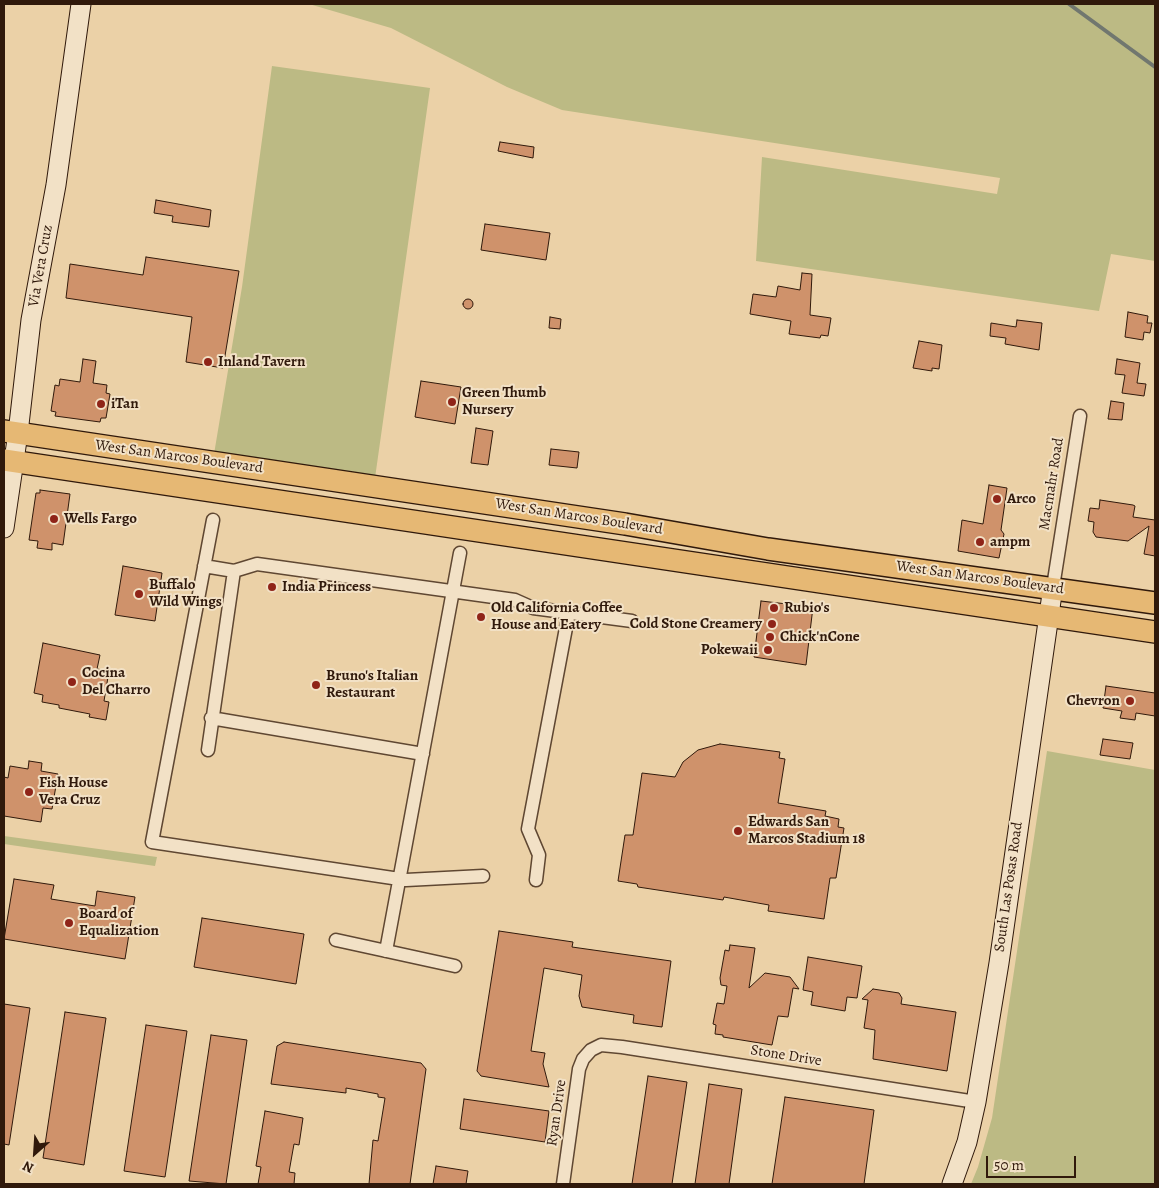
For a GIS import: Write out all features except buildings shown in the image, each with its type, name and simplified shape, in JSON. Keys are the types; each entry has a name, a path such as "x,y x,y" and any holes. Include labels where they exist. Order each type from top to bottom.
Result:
{"main road":[{"name":"Via Vera Cruz","path":"4,528 11,432 56,186 81,4"},
{"name":"West San Marcos Boulevard","path":"11,432 470,500 768,549 1052,587 1155,603"},
{"name":"West San Marcos Boulevard","path":"9,461 1155,632"},
{"path":"464,528 470,500"},
{"path":"723,567 734,556 812,568 836,567 857,561"},
{"name":"South Las Posas Road","path":"952,1184 967,1142 976,1102 999,963 1052,587"}],"street":[{"name":"Macmahr Road","path":"1052,587 1080,416"},
{"path":"213,520 152,842 400,879 483,876"},
{"path":"386,951 460,553"},
{"path":"204,566 234,571 257,564 515,600 533,608 632,621"},
{"path":"208,750 211,718 234,571"},
{"path":"536,880 538,855 528,829 569,612"},
{"path":"211,718 423,754"},
{"path":"336,940 455,966"},
{"name":"Stone Drive","path":"591,1050 601,1046 612,1045 976,1102"},
{"name":"Ryan Drive","path":"563,1184 579,1069 583,1059 591,1050"}],"shaded area":[{"path":"309,4 1155,4 1155,261 1111,254 1099,311 756,261 762,157 997,194 1000,178 562,110 507,87 391,28"},
{"path":"272,66 430,88 375,478 214,454 242,287"},
{"path":"1047,751 1155,770 1155,1184 971,1184 978,1167 992,1118"},
{"path":"4,836 157,857 155,866 4,844"}],"waterway":[{"path":"1069,4 1155,67"}],"place":[{"name":"Inland Tavern","path":"208,362"},
{"name":"Green Thumb Nursery","path":"452,402"},
{"name":"iTan","path":"101,404"},
{"name":"Arco","path":"997,499"},
{"name":"Wells Fargo","path":"54,519"},
{"name":"ampm","path":"980,542"},
{"name":"India Princess","path":"272,587"},
{"name":"Buffalo Wild Wings","path":"139,594"},
{"name":"Rubio's","path":"774,608"},
{"name":"Old California Coffee House and Eatery","path":"481,617"},
{"name":"Cold Stone Creamery","path":"772,624"},
{"name":"Chick'nCone","path":"770,637"},
{"name":"Pokewaii","path":"768,650"},
{"name":"Cocina Del Charro","path":"72,682"},
{"name":"Bruno's Italian Restaurant","path":"316,685"},
{"name":"Chevron","path":"1130,701"},
{"name":"Fish House Vera Cruz","path":"29,792"},
{"name":"Edwards San Marcos Stadium 18","path":"738,831"},
{"name":"Board of Equalization","path":"69,923"}]}
